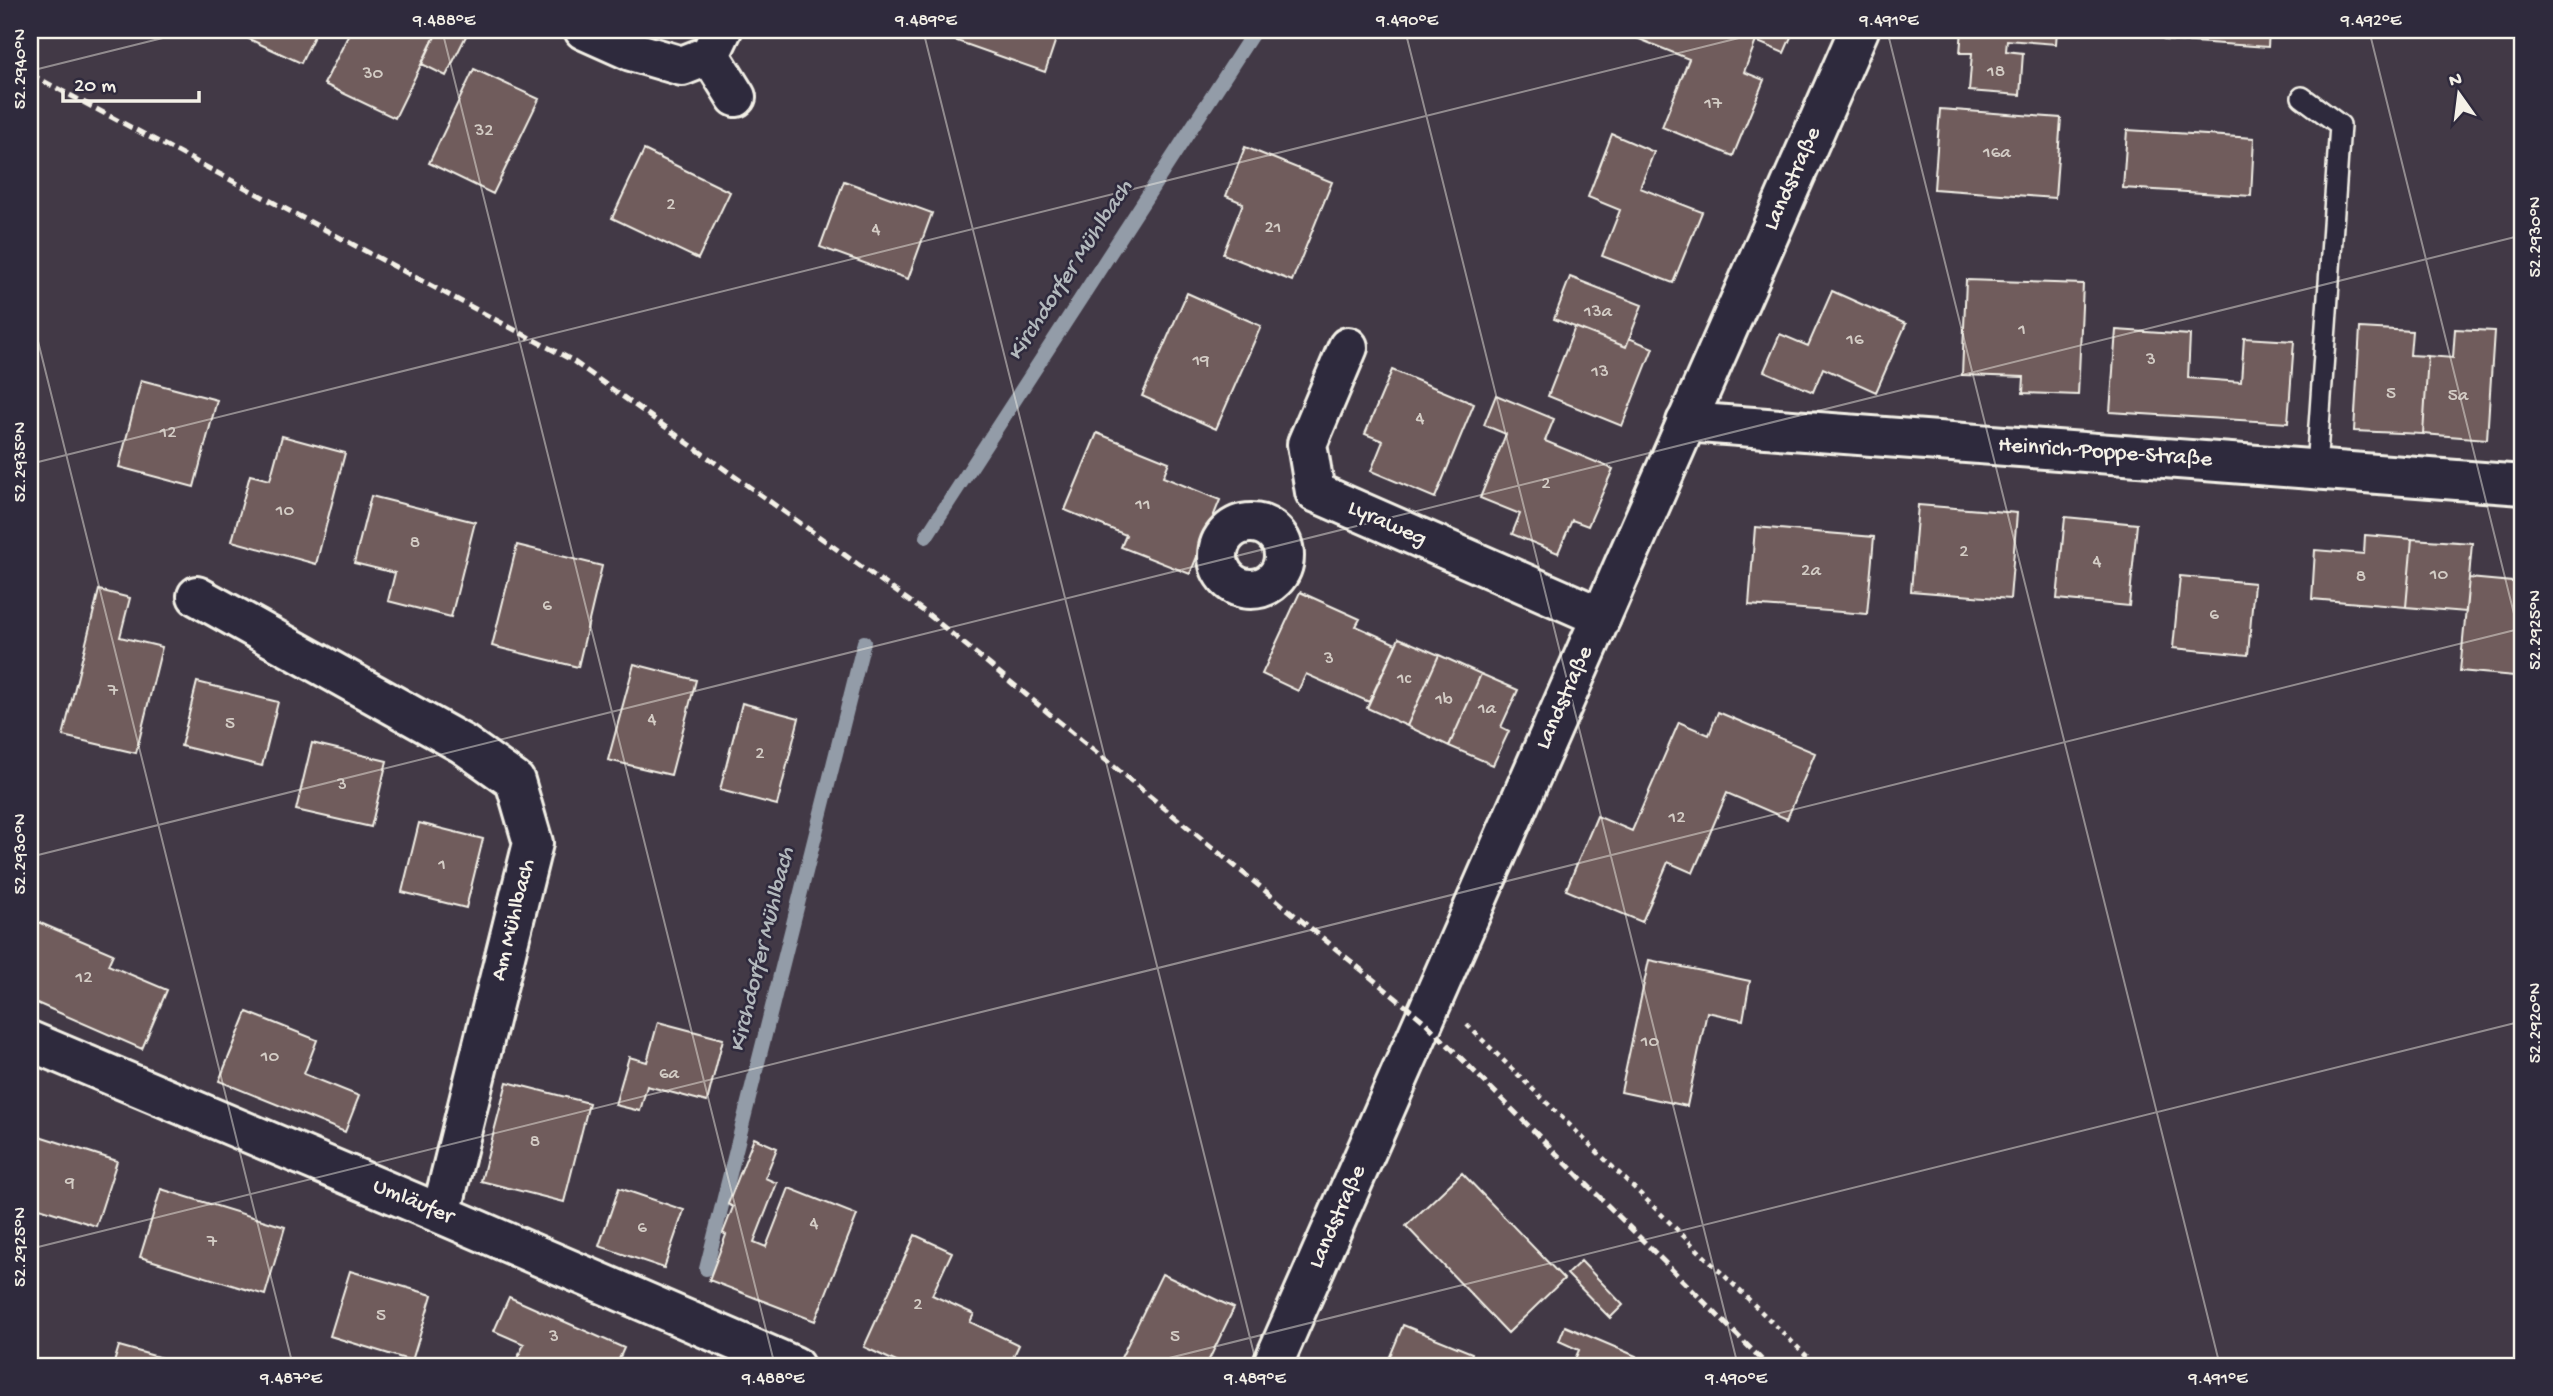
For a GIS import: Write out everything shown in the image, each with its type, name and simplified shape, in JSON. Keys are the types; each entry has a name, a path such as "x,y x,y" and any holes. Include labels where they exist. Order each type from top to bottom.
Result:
{"street":[{"path":"584,30 631,51 682,66 716,43 736,97"},
{"name":"Landstraße","path":"1272,1366 1859,30"},
{"path":"1277,535 1315,492 1307,444 1349,347"},
{"name":"Heinrich-Poppe-Straße","path":"1686,422 2523,485"},
{"name":"Lyraweg","path":"1315,492 1601,617"},
{"name":"Am Mühlbach","path":"197,596 463,744 514,781 533,844 441,1214"},
{"name":"Umläufer","path":"30,1041 794,1366"}],"lane":[{"path":"2302,97 2340,125 2316,469"}],"path":[{"path":"1436,995 1817,1366"}],"building":[{"path":"254,30 317,30 301,63 249,39"},
{"path":"351,30 438,30 395,118 324,84"},
{"path":"438,30 469,30 446,76 422,64"},
{"path":"958,30 1059,30 1045,72 954,40"},
{"path":"1637,30 1794,30 1784,53 1756,41 1744,72 1764,80 1733,156 1662,127 1689,59 1634,37"},
{"path":"1962,30 2057,30 2056,44 2007,40 2006,51 2023,53 2020,95 1969,91 1972,53 1960,53"},
{"path":"2165,30 2269,30 2268,47 2164,40"},
{"path":"474,69 539,99 493,194 429,163"},
{"path":"1940,109 2061,118 2055,198 1934,189"},
{"path":"2127,130 2254,138 2251,196 2123,188"},
{"path":"1612,134 1654,152 1640,188 1702,212 1673,283 1602,256 1620,210 1588,197"},
{"path":"1245,147 1332,182 1292,281 1223,254 1243,203 1226,196"},
{"path":"644,150 730,192 698,259 612,218"},
{"path":"844,181 932,213 908,279 820,247"},
{"path":"1570,277 1642,305 1626,347 1554,319"},
{"path":"1966,280 2083,284 2078,395 2023,393 2024,377 1962,375"},
{"path":"1832,291 1906,324 1876,392 1823,368 1813,392 1764,371 1780,334 1808,346"},
{"path":"1187,293 1261,326 1216,429 1142,396"},
{"path":"1575,327 1626,347 1629,338 1653,348 1622,426 1548,396"},
{"path":"2360,328 2412,331 2410,355 2428,356 2423,434 2354,431"},
{"path":"2455,329 2494,331 2487,439 2423,434 2428,356 2453,358"},
{"path":"2116,330 2190,335 2188,378 2241,382 2244,338 2294,341 2288,423 2110,412"},
{"path":"1392,370 1474,404 1435,498 1371,471 1383,441 1365,434"},
{"path":"141,380 217,400 194,487 119,467"},
{"path":"1496,395 1554,419 1545,441 1613,469 1588,526 1572,520 1558,553 1512,534 1520,514 1480,498 1506,434 1484,425"},
{"path":"1097,433 1169,462 1163,477 1220,500 1190,574 1121,547 1126,535 1065,510"},
{"path":"282,436 345,453 316,564 232,541 250,475 270,480"},
{"path":"371,496 475,522 451,617 388,601 395,573 354,563"},
{"path":"1918,505 2017,513 2010,599 1911,591"},
{"path":"2065,517 2137,524 2129,606 2057,599"},
{"path":"1755,527 1874,537 1867,614 1749,605"},
{"path":"2365,535 2412,539 2406,607 2312,599 2315,550 2364,554"},
{"path":"2412,539 2472,543 2466,612 2406,607"},
{"path":"517,545 602,566 578,667 492,646"},
{"path":"2180,576 2254,583 2248,655 2173,648"},
{"path":"2469,578 2523,583 2514,676 2460,671"},
{"path":"99,590 130,598 120,637 162,647 136,753 63,736"},
{"path":"1300,592 1360,619 1356,626 1396,644 1369,702 1306,674 1298,691 1262,674"},
{"path":"1399,638 1439,655 1407,726 1367,708"},
{"path":"1439,655 1481,674 1449,746 1407,726"},
{"path":"634,664 696,680 671,775 608,760"},
{"path":"1481,674 1518,690 1501,727 1509,731 1493,765 1449,746"},
{"path":"197,682 278,702 262,766 181,746"},
{"path":"742,703 799,718 777,805 720,790"},
{"path":"1718,712 1815,753 1787,819 1727,793 1693,873 1668,862 1642,922 1566,890 1597,816 1632,831 1679,722 1709,735"},
{"path":"312,743 387,761 371,827 296,810"},
{"path":"419,823 483,839 466,908 402,892"},
{"path":"31,919 113,954 108,965 167,990 142,1049 30,1000"},
{"path":"1649,960 1750,981 1743,1020 1707,1012 1687,1106 1621,1092"},
{"path":"247,1012 317,1040 304,1074 359,1096 345,1132 219,1081"},
{"path":"658,1022 723,1039 707,1102 647,1086 640,1111 615,1105 629,1057 647,1062"},
{"path":"507,1082 589,1103 564,1202 481,1181"},
{"path":"36,1135 117,1161 96,1226 30,1205 30,1153"},
{"path":"754,1138 777,1148 765,1178 777,1183 754,1242 766,1247 789,1188 857,1215 815,1321 709,1280 733,1207 728,1204"},
{"path":"1462,1173 1564,1279 1508,1333 1406,1226"},
{"path":"619,1188 684,1210 664,1268 599,1246"},
{"path":"161,1189 285,1227 265,1295 140,1257"},
{"path":"915,1235 952,1252 932,1295 974,1314 970,1322 1019,1345 1009,1366 905,1366 864,1347"},
{"path":"1581,1261 1623,1305 1610,1318 1567,1274"},
{"path":"350,1271 432,1295 412,1361 330,1336"},
{"path":"1162,1274 1234,1308 1206,1366 1117,1366"},
{"path":"509,1297 624,1348 616,1366 514,1366 524,1344 494,1331"},
{"path":"1403,1325 1472,1353 1467,1366 1386,1366"},
{"path":"1565,1326 1636,1356 1631,1366 1572,1366 1579,1350 1559,1341"},
{"path":"119,1346 190,1366 113,1366"}],"waterway":[{"name":"Kirchdorfer Mühlbach","path":"926,537 1255,30"},
{"name":"Kirchdorfer Mühlbach","path":"706,1269 864,642"}],"railway":[{"path":"30,74 570,359 929,615 1425,1022 1768,1366"}]}
